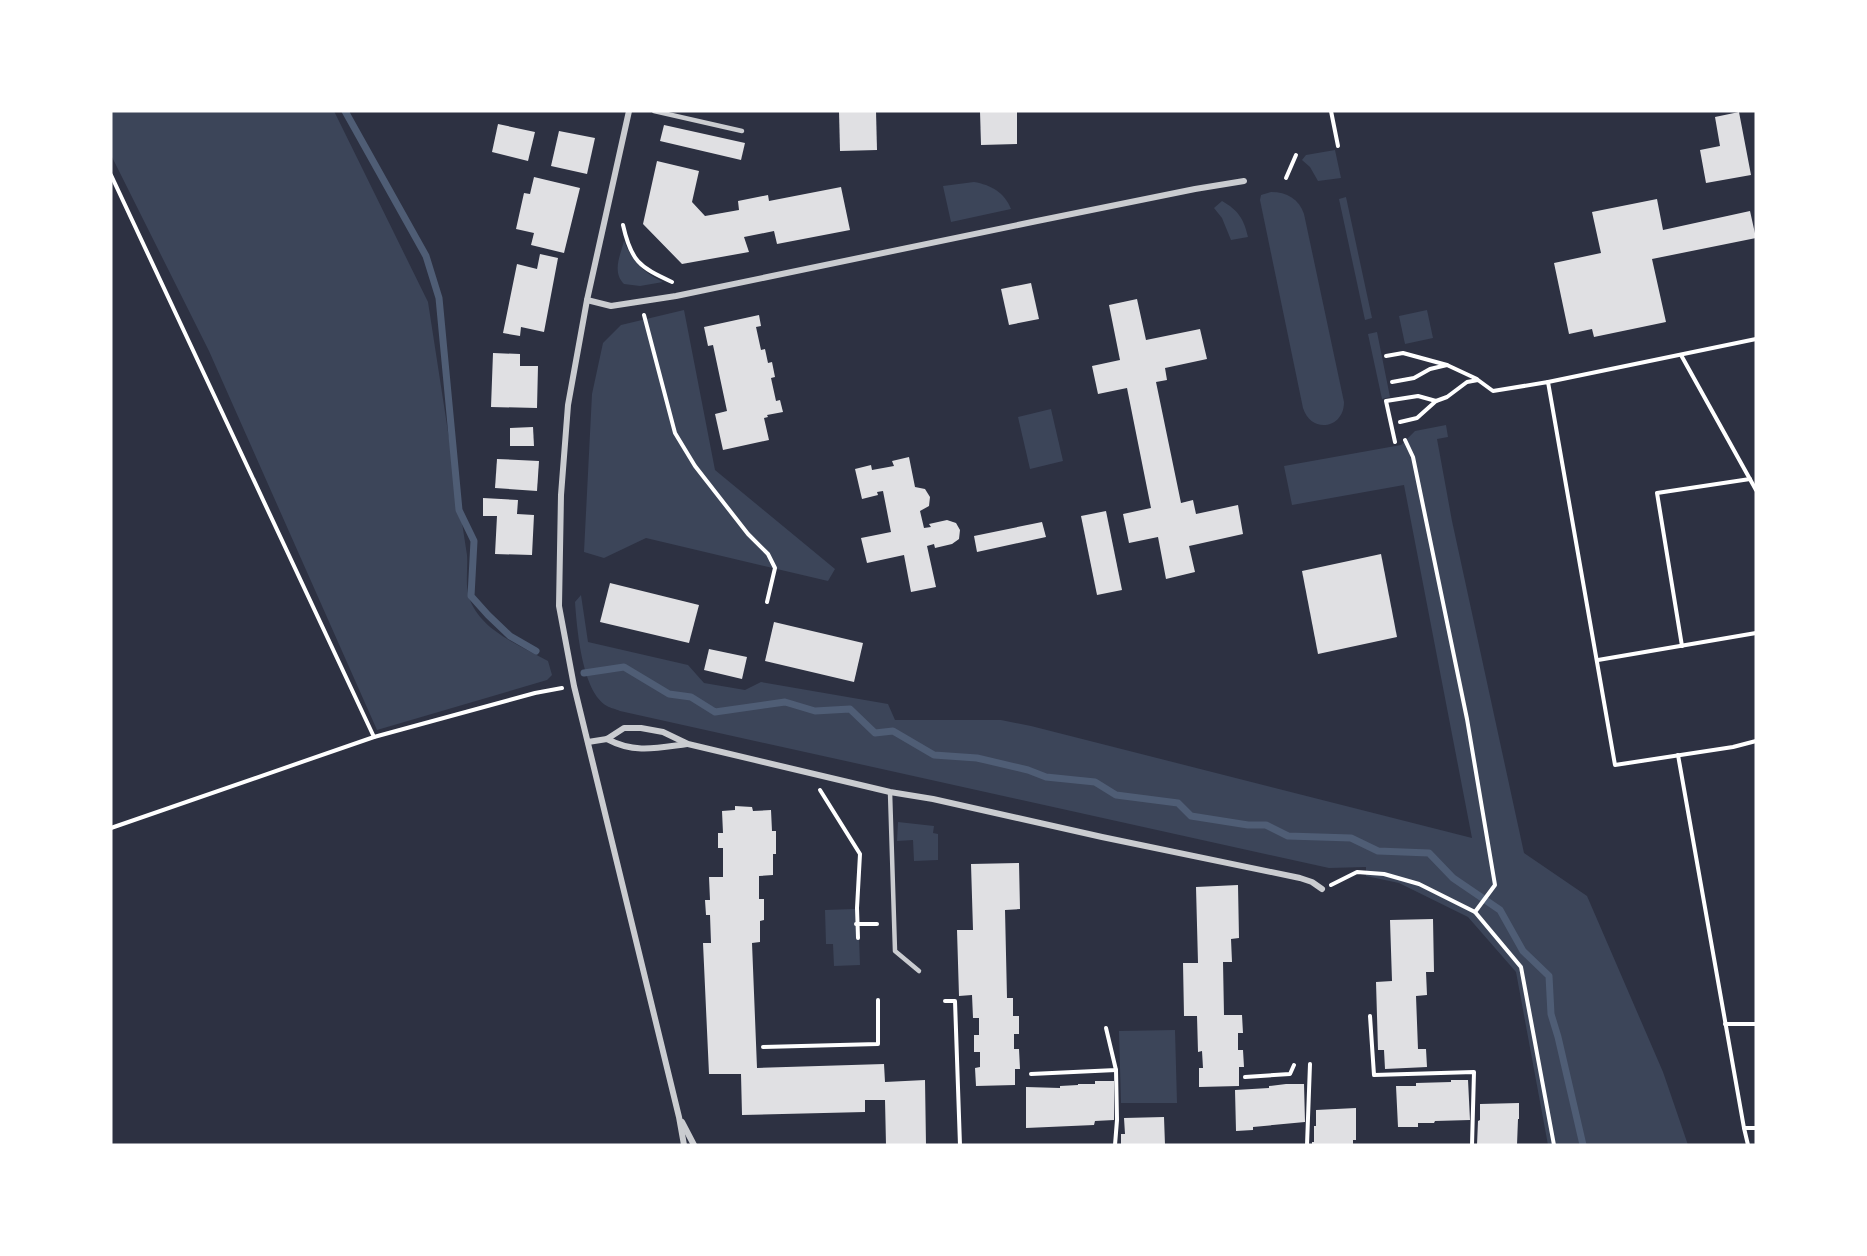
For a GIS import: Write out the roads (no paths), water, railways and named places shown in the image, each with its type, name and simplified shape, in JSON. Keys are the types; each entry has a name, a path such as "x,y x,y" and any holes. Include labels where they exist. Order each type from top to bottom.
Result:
{"street":[{"path":"629,111 587,300 568,405 561,495 559,606 574,686 684,1145"},
{"path":"587,300 611,306 676,296 1049,218 1244,181"},
{"path":"588,742 607,739 624,728 663,732 688,744 890,792 933,799 1300,878 1322,889"},
{"path":"607,739 621,747 641,749 688,744"},
{"path":"679,1117 694,1145"}],"lane":[{"path":"654,111 742,131"},
{"path":"890,792 896,951 919,970"}],"waterway":[{"path":"345,111 426,256 439,298 459,510 474,541 471,596 510,636 536,651"},
{"path":"584,673 624,667 669,694 691,697 715,712 785,702 815,711 850,709 875,733 893,731 934,755 977,758 1028,770 1046,777 1095,782 1116,795 1178,803 1191,816 1248,825 1266,825 1288,836 1351,838 1378,851 1429,853 1453,878 1500,910 1523,951 1549,976 1551,1014 1583,1145"}]}
